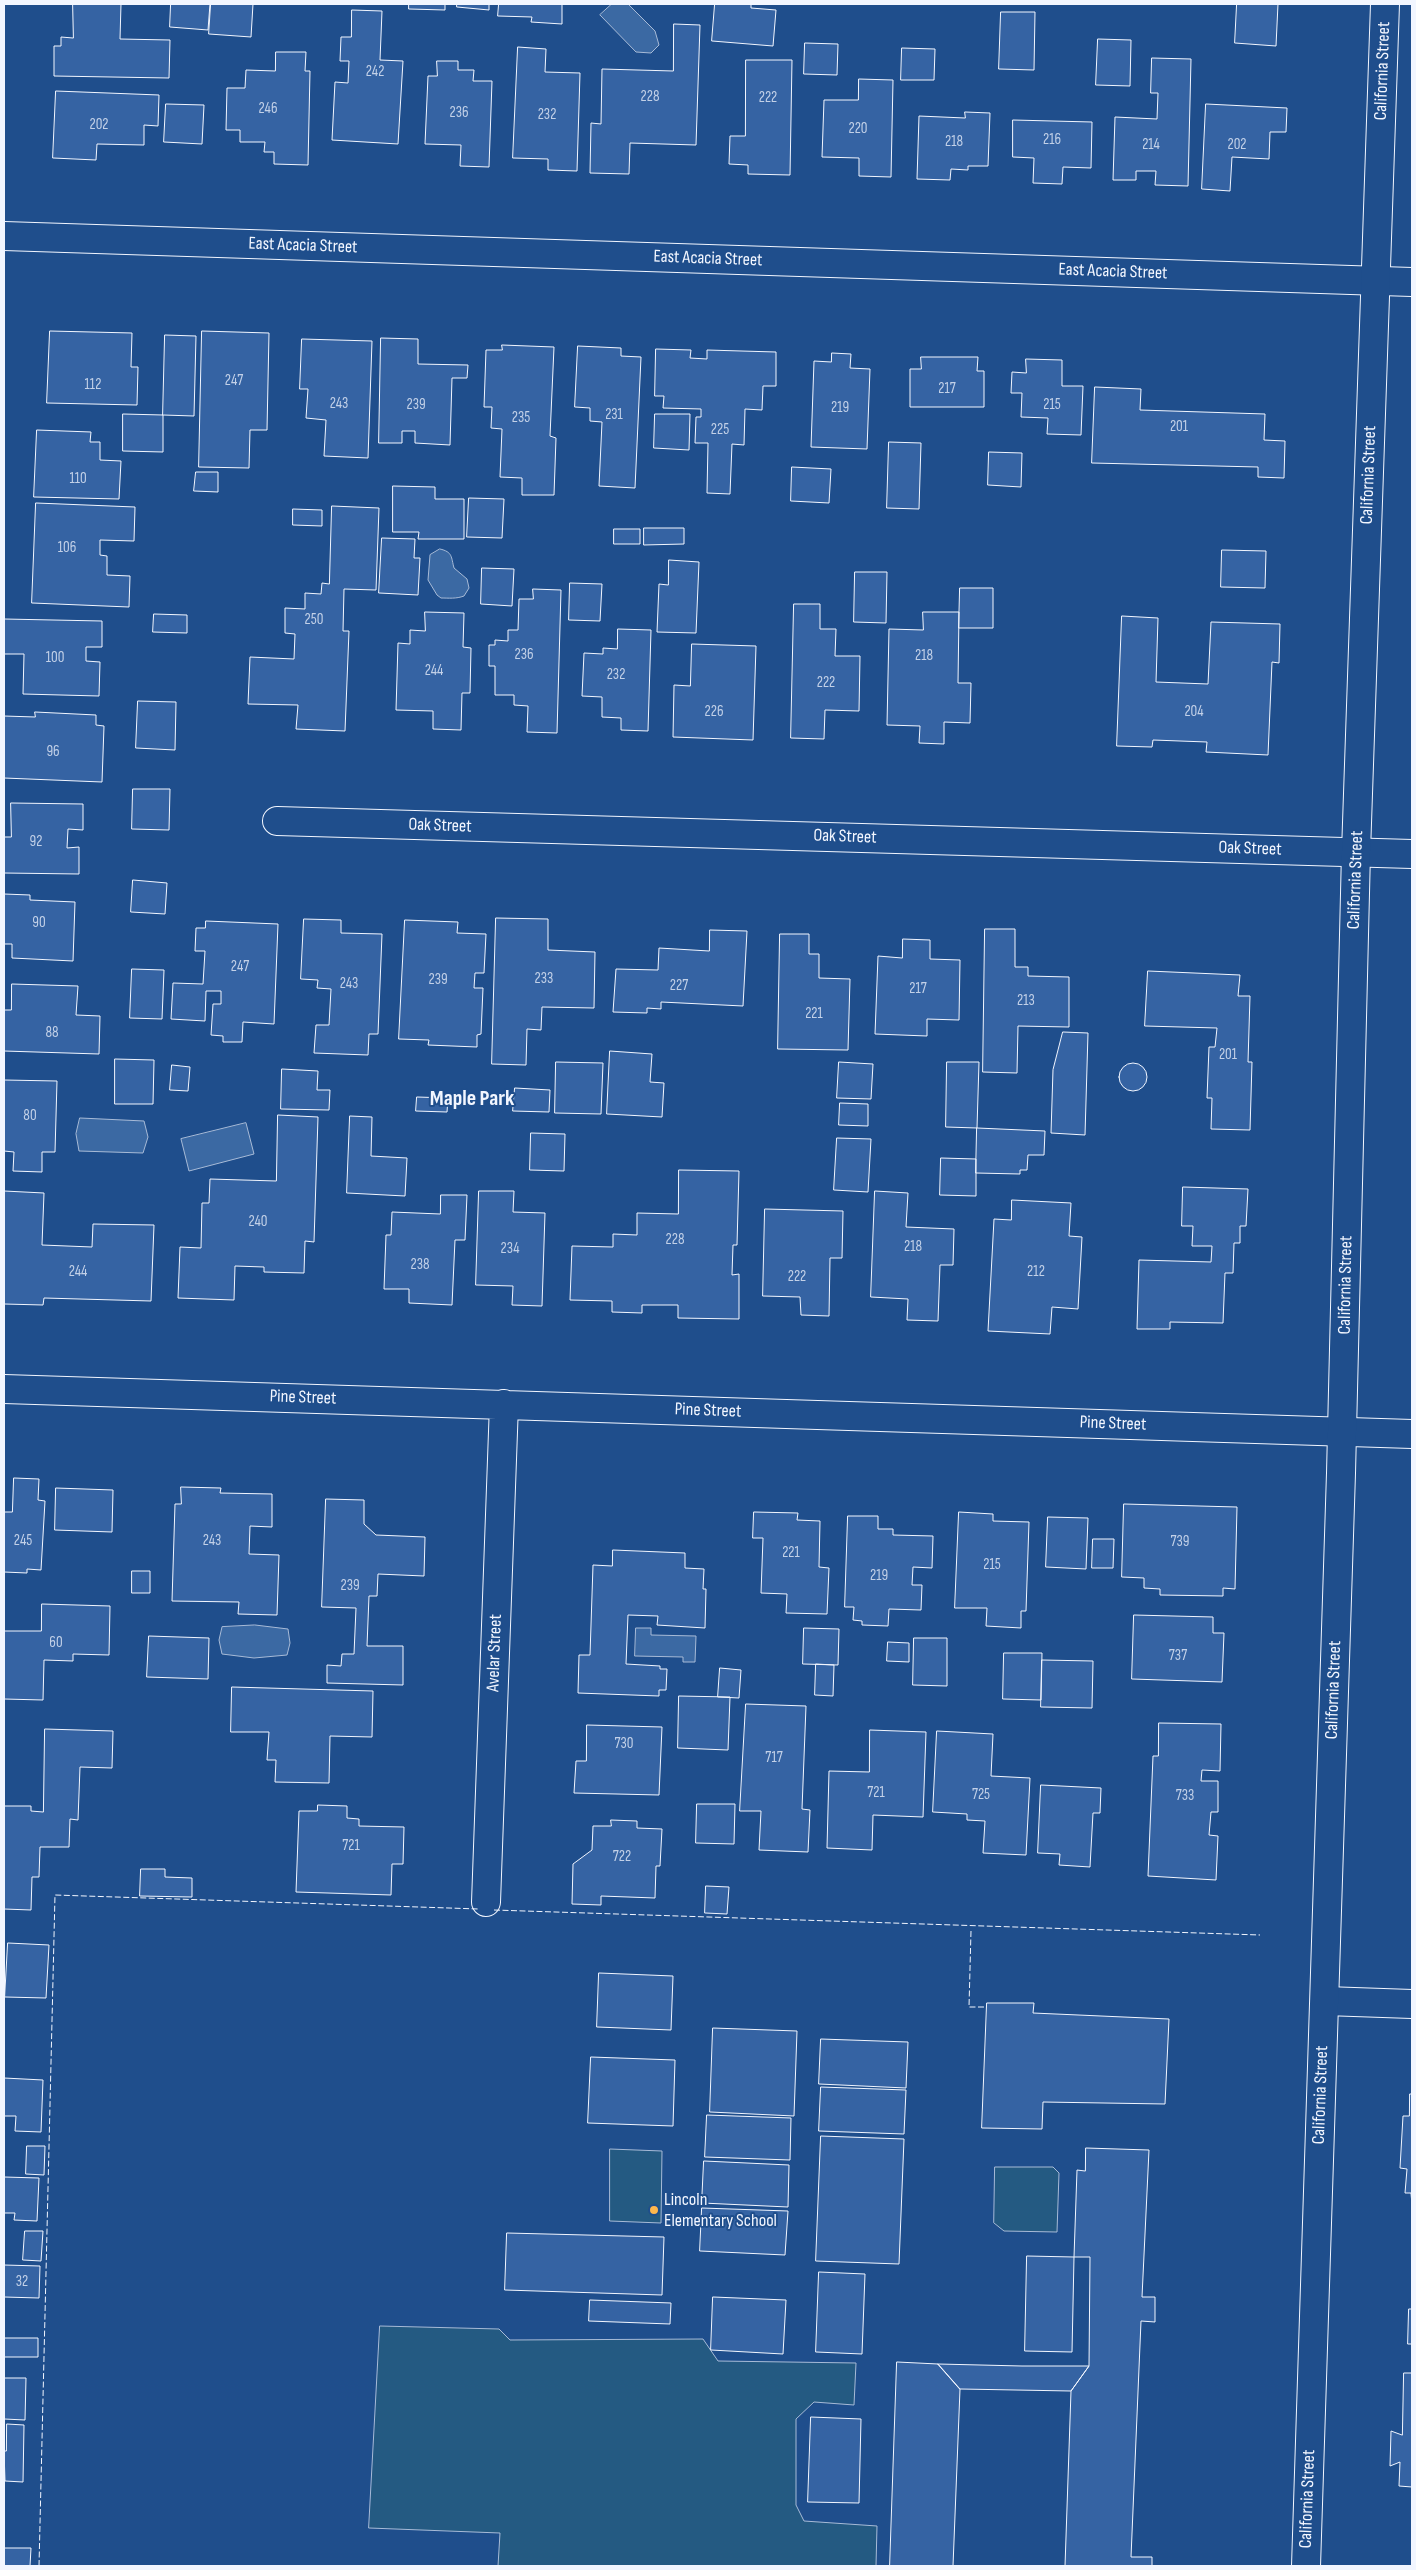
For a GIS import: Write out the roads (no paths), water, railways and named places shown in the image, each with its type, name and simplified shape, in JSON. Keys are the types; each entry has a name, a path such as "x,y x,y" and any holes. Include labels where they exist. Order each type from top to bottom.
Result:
{"street":[{"name":"California Street","path":"1306,2566 1342,1432 1356,852 1385,4"},
{"name":"East Acacia Street","path":"4,236 1412,282"},
{"name":"Oak Street","path":"277,821 1412,854"},
{"name":"Pine Street","path":"4,1389 1412,1434"},
{"name":"Avelar Street","path":"486,1902 504,1404"},
{"path":"1325,2001 1412,2004"}],"place":[{"name":"Lincoln Elementary School","path":"654,2210"}],"district":[{"name":"Maple Park","path":"472,1099"}]}
